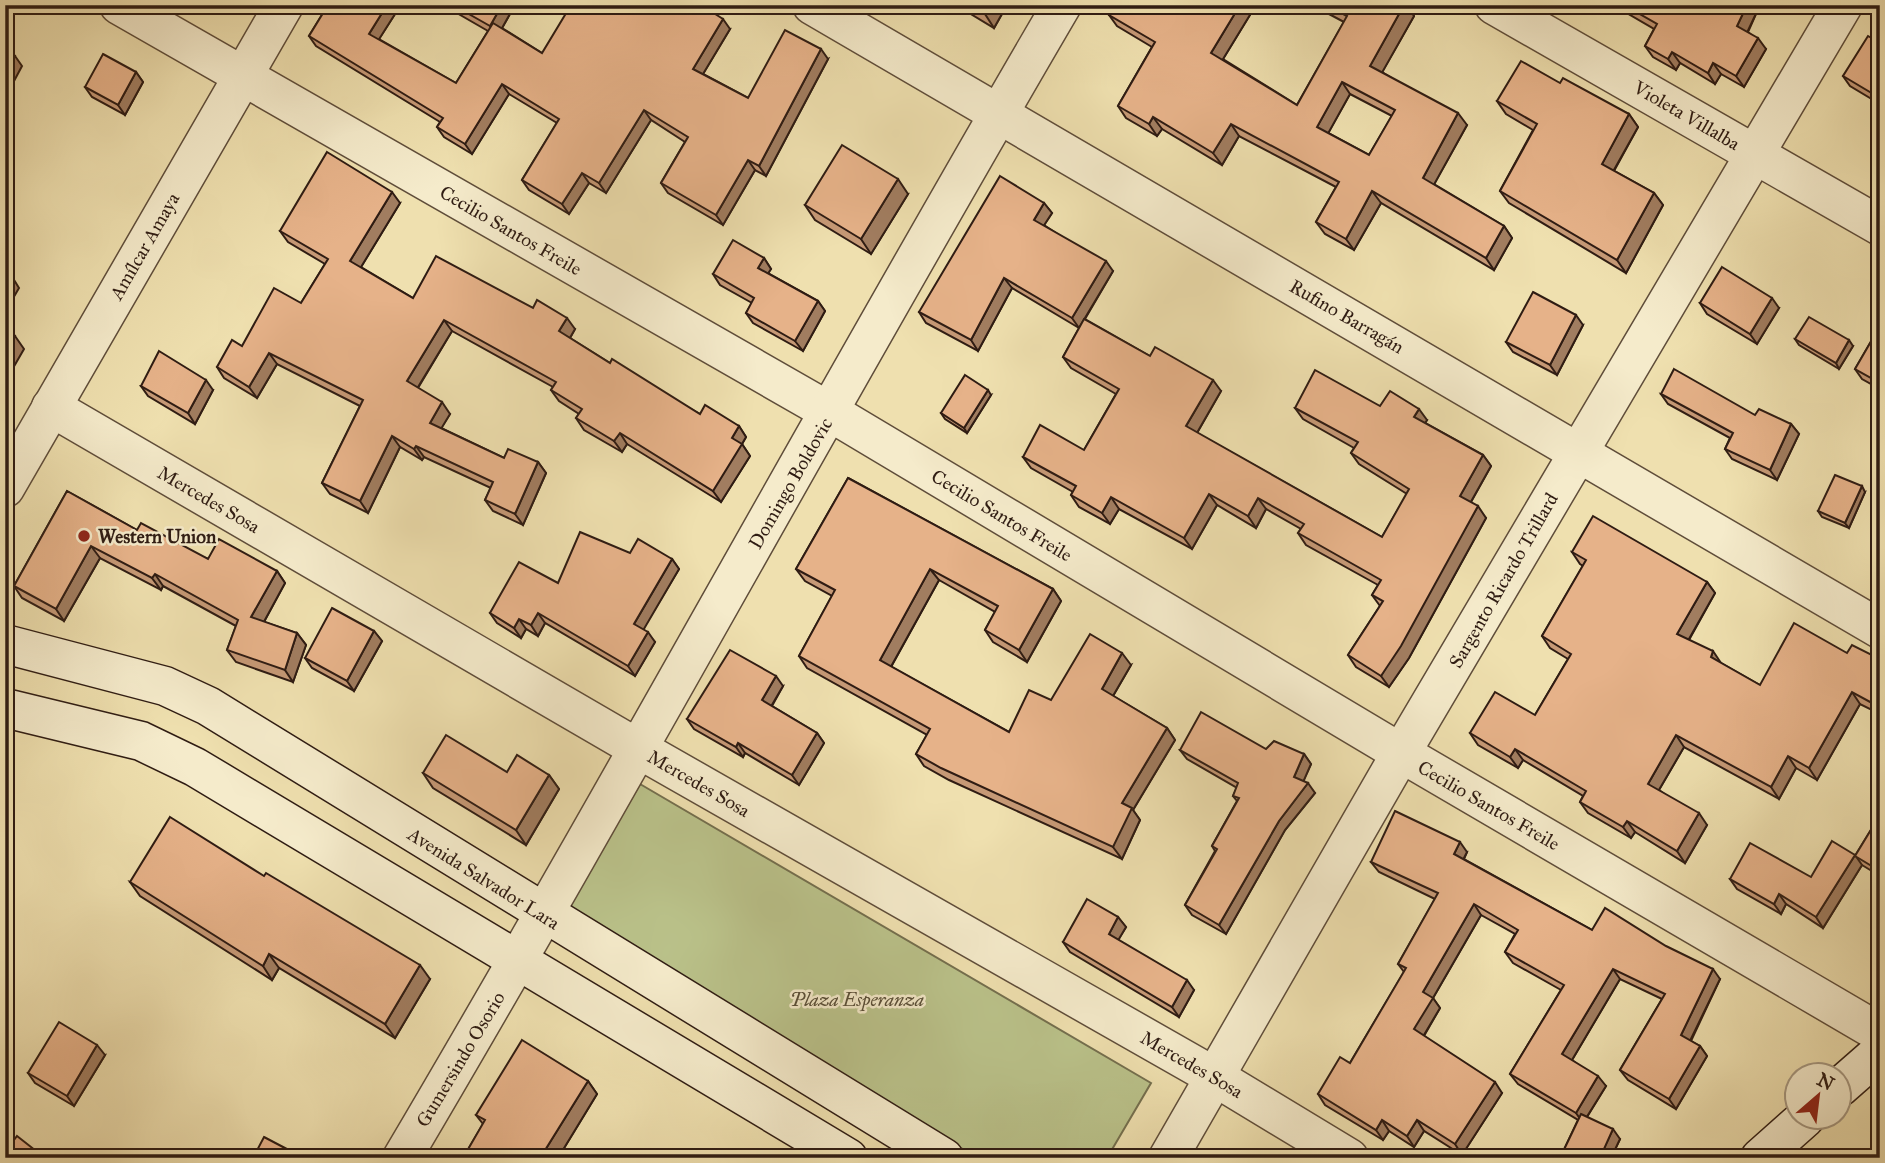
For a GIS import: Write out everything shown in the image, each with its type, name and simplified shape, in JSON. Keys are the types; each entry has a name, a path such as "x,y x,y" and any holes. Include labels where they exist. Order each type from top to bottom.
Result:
{"street":[{"name":"Cecilio Santos Freile","path":"119,5 830,412 1401,753 1880,1033"},
{"name":"Amílcar Amaya","path":"5,488 284,5"},
{"name":"Rufino Barragán","path":"813,5 1880,629"},
{"name":"Domingo Boldovic","path":"518,961 542,914 1062,5"},
{"name":"Violeta Villalba","path":"1494,5 1880,226"},
{"name":"Sargento Ricardo Trillard","path":"1168,1158 1401,753 1843,5"},
{"name":"Mercedes Sosa","path":"51,407 637,748 1215,1077 1349,1158"},
{"name":"Avenida Salvador Lara","path":"5,644 165,687 208,706 542,914 944,1158"},
{"path":"5,708 141,741 195,767 848,1158"},
{"name":"Gumersindo Osorio","path":"402,1158 518,961"},
{"path":"1854,1074 1880,1052"},
{"path":"1760,1158 1789,1132"}],"green space":[{"name":"Plaza Esperanza","path":"640,784 1151,1083 1107,1158 978,1158 564,914"}],"building":[{"path":"328,5 387,5 369,34 456,83 493,23 542,53 571,5 701,5 723,19 693,69 748,98 785,30 821,49 759,166 748,160 716,215 661,183 688,137 644,110 599,183 582,173 562,204 522,180 559,119 502,84 465,144 437,127 443,118 309,36"},
{"path":"453,5 502,5 490,26"},
{"path":"970,5 990,5 985,14"},
{"path":"1114,5 1240,5 1211,53 1297,105 1347,16 1326,5 1404,5 1370,66 1458,113 1423,178 1504,226 1486,258 1372,191 1346,239 1316,222 1339,182 1231,124 1213,153 1153,117 1149,124 1118,106 1155,42 1109,15","holes":["1342,82 1395,110 1369,155 1317,127"]},
{"path":"1624,5 1747,5 1737,26 1758,38 1736,76 1713,63 1708,73 1672,52 1668,59 1645,46 1657,24"},
{"path":"1880,31 1880,98 1843,76 1868,36 1875,40"},
{"path":"5,51 15,56 5,75"},
{"path":"103,54 136,72 118,105 85,87"},
{"path":"1521,61 1560,83 1563,78 1629,114 1602,164 1654,193 1617,260 1500,191 1537,124 1497,101"},
{"path":"842,145 898,179 861,239 805,205"},
{"path":"327,152 392,192 350,261 413,298 436,256 533,308 537,300 567,318 559,331 610,363 612,359 700,414 705,405 739,426 732,438 742,444 713,491 620,433 614,441 576,418 582,409 551,390 556,382 444,320 407,381 442,402 430,423 504,458 508,449 538,462 515,514 485,500 493,482 416,446 414,449 392,436 360,501 322,483 363,400 269,353 249,387 217,367 232,340 242,346 274,288 301,303 328,259 280,231"},
{"path":"1000,176 1044,203 1034,220 1106,261 1072,318 1004,278 971,340 919,312"},
{"path":"733,240 764,258 758,268 818,301 795,341 746,313 754,298 713,274"},
{"path":"1722,267 1772,298 1750,334 1700,303"},
{"path":"5,272 11,275 5,284"},
{"path":"1533,292 1576,315 1550,365 1506,342"},
{"path":"1809,317 1849,340 1836,363 1795,339"},
{"path":"1084,319 1150,356 1155,347 1213,380 1186,426 1382,537 1409,489 1351,453 1358,442 1295,408 1315,370 1380,406 1390,391 1419,409 1414,417 1483,455 1460,496 1478,506 1401,646 1381,676 1348,655 1383,601 1372,595 1381,580 1298,533 1304,524 1258,498 1248,516 1209,494 1184,538 1111,497 1102,513 1071,495 1076,486 1023,457 1040,425 1084,450 1119,389 1063,357"},
{"path":"1880,326 1880,383 1855,369"},
{"path":"5,331 15,336 5,354"},
{"path":"159,351 206,380 188,413 141,386"},
{"path":"1674,369 1755,415 1759,409 1791,424 1770,470 1725,449 1733,433 1661,394"},
{"path":"965,375 988,390 964,428 941,413"},
{"path":"1835,475 1862,486 1845,523 1818,511"},
{"path":"848,478 1053,589 1019,650 985,630 998,606 930,569 880,660 1009,732 1029,690 1051,700 1090,634 1122,653 1102,689 1167,728 1122,803 1132,808 1113,847 916,754 930,729 799,656 835,590 796,569"},
{"path":"67,491 137,530 141,523 208,559 219,539 277,571 251,617 297,633 285,670 227,650 238,620 155,574 152,578 91,546 56,609 14,586"},
{"path":"1593,516 1707,582 1677,634 1713,651 1711,657 1760,685 1794,623 1847,653 1852,645 1880,659 1880,687 1872,703 1852,692 1809,768 1788,756 1771,787 1676,735 1648,784 1699,813 1677,851 1627,821 1623,827 1580,802 1586,791 1515,749 1510,757 1470,733 1495,692 1535,715 1571,654 1542,636 1586,560 1572,552"},
{"path":"580,532 630,553 638,539 672,559 634,624 648,632 628,666 538,613 531,625 519,619 514,628 490,613 519,562 558,583"},
{"path":"332,608 374,631 347,681 305,658"},
{"path":"730,650 776,676 762,700 817,733 792,775 738,743 736,747 687,719"},
{"path":"1201,712 1266,749 1274,741 1304,754 1294,777 1308,783 1279,821 1219,925 1185,905 1217,849 1212,846 1239,798 1233,796 1238,783 1180,750"},
{"path":"446,735 507,772 517,755 549,775 516,830 423,773"},
{"path":"1880,780 1880,799 1872,794"},
{"path":"1395,811 1460,842 1454,854 1592,930 1605,908 1666,946 1713,969 1681,1035 1700,1046 1669,1099 1620,1070 1665,994 1613,969 1562,1054 1598,1076 1576,1113 1510,1074 1564,985 1505,952 1518,930 1474,904 1423,992 1433,998 1414,1029 1495,1082 1455,1144 1417,1120 1407,1136 1382,1120 1376,1130 1318,1094 1340,1057 1350,1063 1406,968 1398,964 1438,893 1371,862"},
{"path":"1880,815 1880,871 1855,856"},
{"path":"170,817 264,876 266,873 420,965 385,1024 269,954 263,966 130,882"},
{"path":"1832,841 1855,855 1816,917 1779,894 1774,904 1730,879 1750,843 1811,877"},
{"path":"1087,899 1118,917 1109,934 1187,980 1172,1007 1063,942"},
{"path":"59,1022 97,1045 67,1096 28,1073"},
{"path":"522,1040 588,1081 542,1155 538,1152 534,1158 463,1158 485,1120 476,1115"},
{"path":"1581,1114 1613,1129 1600,1158 1560,1158"},
{"path":"17,1136 45,1158 5,1158 5,1152"},
{"path":"264,1137 304,1158 253,1158"}],"place":[{"name":"Western Union","path":"84,536"}]}
